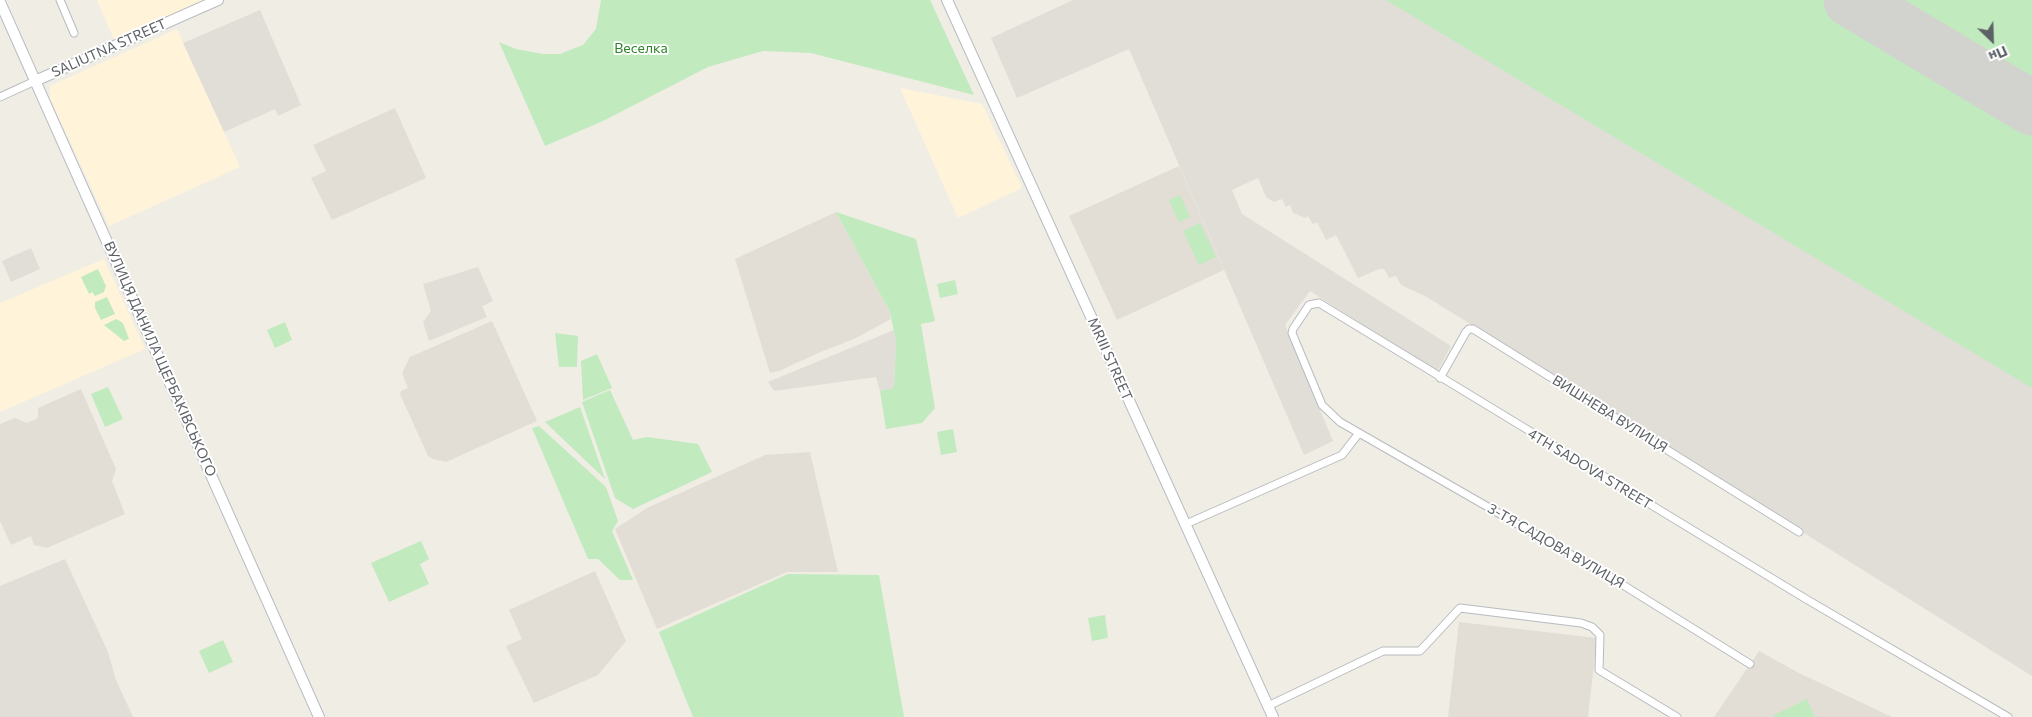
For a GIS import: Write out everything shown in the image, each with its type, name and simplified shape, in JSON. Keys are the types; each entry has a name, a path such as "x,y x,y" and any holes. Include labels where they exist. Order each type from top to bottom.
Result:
{"street":[{"path":"60,0 74,33"},
{"name":"SALIUTNA STREET","path":"0,97 218,0"},
{"name":"MRIII STREET","path":"947,0 1273,717"},
{"name":"ВУЛИЦЯ ДАНИЛА ЩЕРБАКІВСЬКОГО","path":"0,2 319,717"},
{"name":"4TH SADOVA STREET","path":"1359,433 1340,422 1322,406 1292,333 1310,305 1319,303 1806,599 2008,717"},
{"name":"ВИШНЕВА ВУЛИЦЯ","path":"1440,378 1466,332 1469,329 1473,329 1799,532"},
{"path":"1186,524 1342,455 1359,433"},
{"name":"3-ТЯ САДОВА ВУЛИЦЯ","path":"1359,433 1615,580 1750,664"},
{"path":"1268,706 1383,652 1420,651 1460,608 1587,625 1597,630 1600,635 1599,670 1677,717"}],"shaded area":[{"path":"97,0 206,0 114,40"},
{"path":"1073,0 2032,0 2032,676 1472,325 1425,296 1401,285 1396,276 1389,278 1384,269 1379,269 1358,278 1336,235 1326,240 1317,222 1313,224 1308,216 1305,218 1293,213 1290,205 1286,207 1282,199 1274,202 1266,197 1258,178 1232,190 1242,214 1451,346 1437,372 1310,291 1285,325 1333,441 1304,455 1129,49 1017,98 991,38"},
{"path":"260,10 301,105 278,116 275,109 224,132 183,43"},
{"path":"177,29 240,167 109,226 50,98 50,86"},
{"path":"900,88 982,104 1022,188 958,218"},
{"path":"395,108 426,178 332,220 311,178 326,171 313,145"},
{"path":"1179,166 1224,270 1117,320 1069,216"},
{"path":"836,212 890,312 891,319 854,339 779,371 770,373 735,259"},
{"path":"31,248 40,269 11,282 2,261"},
{"path":"104,259 145,349 0,412 0,303"},
{"path":"478,267 493,301 482,306 487,317 429,341 423,322 431,311 423,284"},
{"path":"492,321 537,421 446,462 433,459 428,456 400,394 401,391 408,388 402,373 410,357"},
{"path":"894,330 896,342 894,389 880,391 876,377 774,391 768,382"},
{"path":"81,389 116,469 112,481 125,514 47,548 34,545 31,536 11,545 0,521 0,424 15,418 27,423 38,418 38,408"},
{"path":"810,452 838,572 787,572 657,629 615,529 647,508 765,455"},
{"path":"65,559 108,652 116,680 133,717 0,717 0,586"},
{"path":"595,571 626,641 598,675 534,703 506,646 522,639 509,610"},
{"path":"1459,622 1597,638 1588,717 1448,717"},
{"path":"1759,651 1797,672 1892,717 1714,717"}],"green space":[{"name":"Веселка","path":"601,0 930,0 974,95 811,53 763,51 708,67 603,121 545,146 499,42 516,49 543,54 560,54 583,45 596,29"},
{"path":"1386,0 2032,0 2032,388"},
{"path":"1180,195 1190,217 1179,222 1169,200"},
{"path":"836,212 916,239 935,321 921,324 935,408 922,423 886,429 880,391 894,388 896,342 890,312"},
{"path":"1200,223 1216,257 1199,265 1183,231"},
{"path":"98,269 106,286 104,292 95,296 92,292 89,294 81,277"},
{"path":"955,280 958,294 940,298 937,284"},
{"path":"107,297 115,314 101,320 95,308 95,302"},
{"path":"116,319 123,323 129,339 124,341 104,325"},
{"path":"285,322 292,340 275,348 267,330"},
{"path":"555,333 578,336 577,367 559,367"},
{"path":"597,354 612,388 583,400 581,361"},
{"path":"108,387 123,419 105,427 91,394"},
{"path":"610,390 633,440 647,437 698,444 712,472 633,509 615,498 582,402"},
{"path":"580,407 605,479 545,422"},
{"path":"539,426 606,487 618,521 612,531 633,580 620,580 598,559 588,559 532,428"},
{"path":"953,429 957,452 941,455 937,432"},
{"path":"421,541 429,559 420,564 429,584 389,602 371,563"},
{"path":"788,574 879,575 904,717 693,717 659,632"},
{"path":"1105,615 1108,638 1092,641 1088,618"},
{"path":"223,640 233,662 209,673 199,651"},
{"path":"1807,699 1815,717 1775,717 1774,715"}],"runway":[{"path":"1851,0 2032,108"}]}
